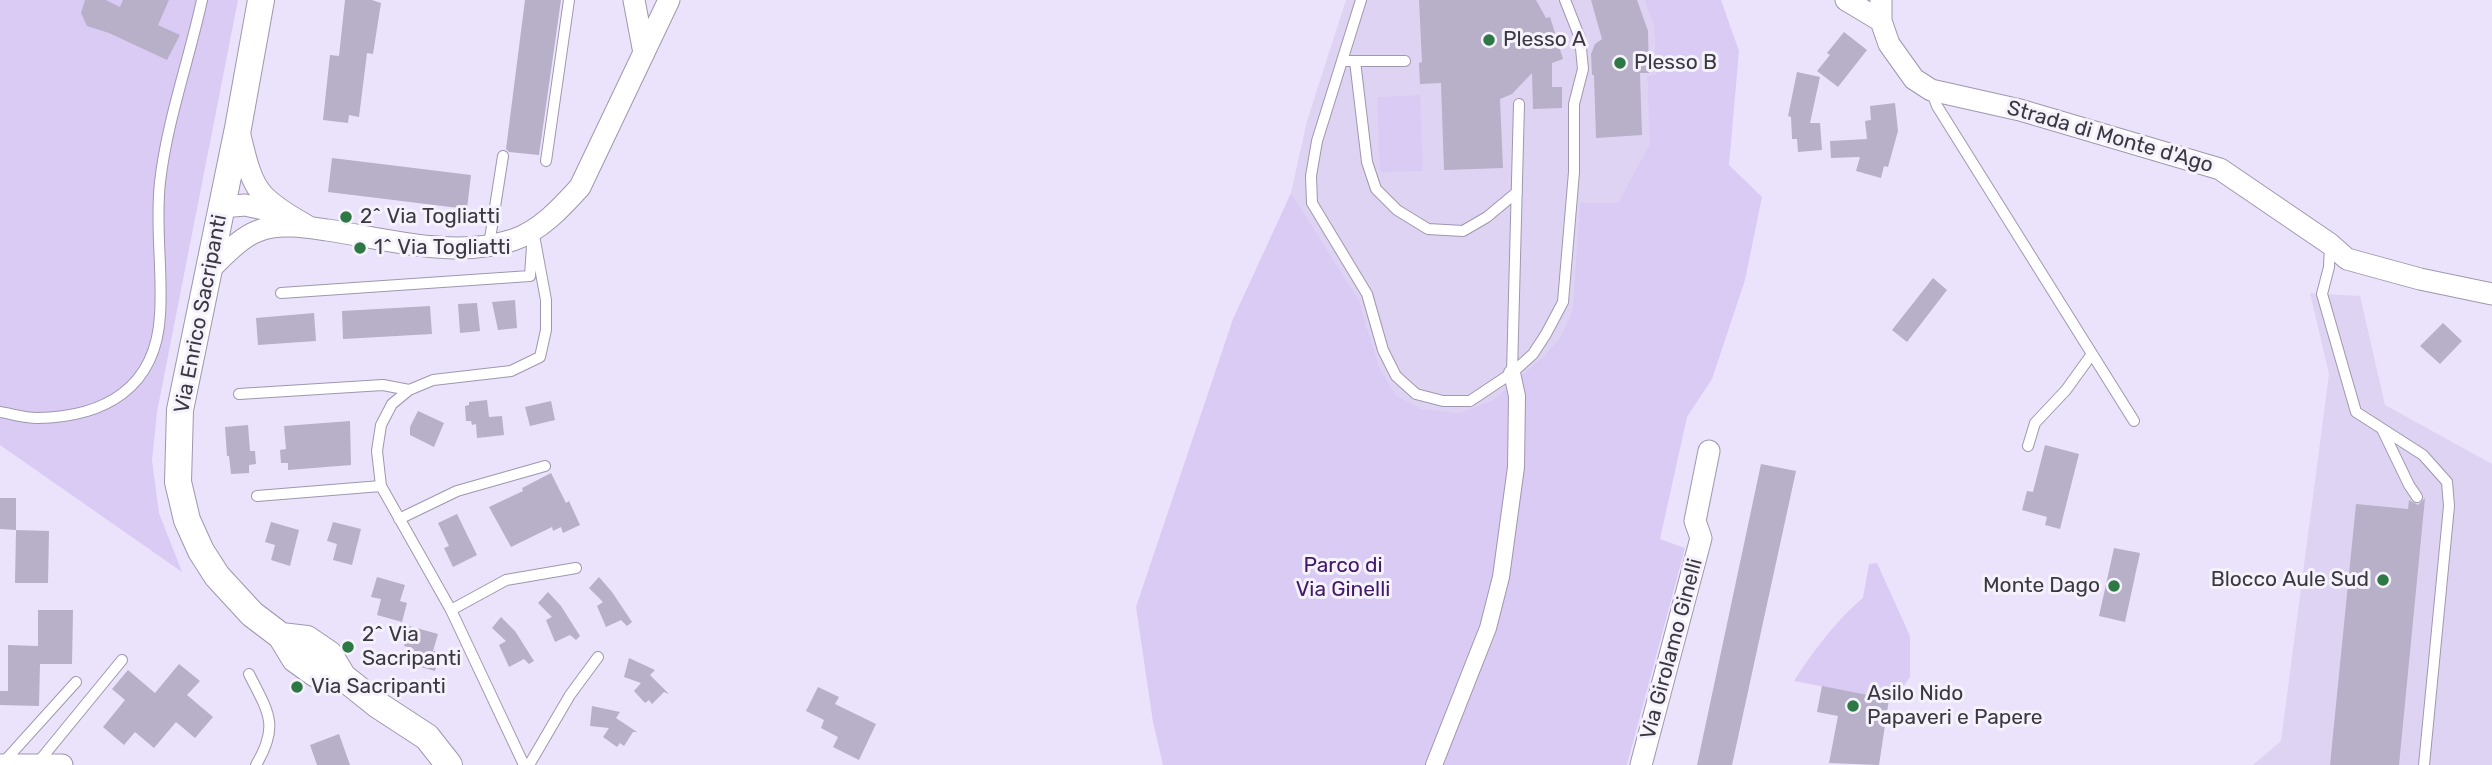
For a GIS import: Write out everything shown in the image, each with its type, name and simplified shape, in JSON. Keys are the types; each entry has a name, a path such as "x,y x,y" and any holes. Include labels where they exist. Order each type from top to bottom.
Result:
{"street":[{"name":"Via Enrico Sacripanti","path":"261,0 238,128 180,410 178,482 187,520 201,551 217,576 252,614 281,636 307,639 329,654 343,677 378,705 427,737 449,765"},
{"path":"634,0 644,53"},
{"path":"222,207 311,228 431,246 465,248 514,239 533,230 562,208 580,187 668,0"},
{"path":"1846,0 1881,11"},
{"name":"Strada di Monte d'Ago","path":"1881,11 1889,44 1900,63 1914,79 1931,90 2020,110 2220,169 2330,244 2347,259 2420,279 2492,294"},
{"path":"238,128 251,172 262,195 284,221"},
{"path":"208,271 232,249 258,231 284,221"},
{"path":"1434,765 1488,628 1501,577 1516,467 1517,396 1512,373"},
{"name":"Via Girolamo Ginelli","path":"1641,765 1701,538 1695,521 1709,451"},
{"path":"0,765 62,765"}],"lane":[{"path":"0,412 35,418 75,414 109,404 135,383 154,355 160,318 157,215 160,179 202,0"},
{"path":"547,161 569,0"},
{"path":"1362,0 1317,141 1311,176 1311,203 1367,294 1383,350 1396,376 1416,394 1443,401 1470,401 1512,373 1533,354 1563,302 1574,172 1574,104 1583,69 1580,38 1566,0"},
{"path":"1343,61 1405,61"},
{"path":"1355,61 1367,162 1376,189 1397,210 1428,229 1463,232 1487,217 1517,192"},
{"path":"1931,90 1937,106 2134,421"},
{"path":"1512,373 1519,104"},
{"path":"489,245 503,156"},
{"path":"281,293 530,276 533,230"},
{"path":"527,765 451,610 381,486 377,451 381,425 392,404 409,390 433,380 511,371 540,357 546,330 546,300 533,230"},
{"path":"2330,244 2329,267 2322,294 2357,412 2423,455 2447,482 2448,524 2424,765"},
{"path":"2028,446 2035,422 2066,390 2092,354"},
{"path":"239,394 383,385 409,390"},
{"path":"2382,429 2417,497"},
{"path":"399,519 457,491 545,466"},
{"path":"257,496 381,486"},
{"path":"451,610 506,580 576,568"},
{"path":"527,765 569,695 598,656"},
{"path":"36,765 122,660"},
{"path":"249,674 269,716 267,746 256,765"},
{"path":"0,765 76,682"}],"shaded area":[{"path":"1346,0 1644,0 1654,27 1656,76 1647,77 1651,144 1618,203 1580,203 1572,311 1560,337 1545,355 1493,400 1459,413 1421,410 1396,395 1379,367 1367,326 1291,193 1307,121"},
{"path":"2310,293 2360,296 2385,405 2492,464 2492,765 2253,765 2281,741 2329,374"}],"green space":[{"path":"0,0 238,0 157,412 152,460 159,513 182,572 0,445"},
{"name":"Parco di Via Ginelli","path":"1644,0 1721,0 1739,51 1729,165 1762,197 1745,280 1712,379 1687,417 1660,539 1685,548 1627,765 1163,765 1153,722 1136,607 1233,319 1291,193 1359,301 1379,367 1396,395 1421,409 1459,413 1493,400 1545,355 1560,337 1572,311 1580,203 1618,203 1650,144 1647,76 1656,75 1654,27"},
{"path":"1420,95 1423,171 1380,172 1377,97"},
{"path":"1877,563 1910,636 1910,677 1898,694 1889,699 1794,681 1826,637 1863,598 1869,564"}],"building":[{"path":"85,0 106,0 120,7 123,0 169,0 158,25 180,35 167,60 109,33 87,26 81,13"},
{"path":"345,0 372,0 381,3 373,54 367,53 359,117 349,115 348,123 323,120 330,55 339,56"},
{"path":"525,0 561,0 539,155 509,152 506,149"},
{"name":"Plesso A","path":"1419,0 1536,0 1546,18 1550,17 1563,59 1552,63 1552,87 1562,87 1562,108 1533,109 1532,73 1512,94 1500,99 1503,168 1444,170 1441,83 1420,84 1419,63 1422,62"},
{"name":"Plesso B","path":"1591,0 1637,0 1648,31 1649,73 1640,73 1642,135 1596,138 1591,54 1595,44 1602,39"},
{"path":"1844,32 1867,50 1838,87 1817,71"},
{"path":"1797,72 1820,77 1810,123 1820,123 1822,150 1798,152 1797,139 1792,139 1791,117 1788,116"},
{"path":"1895,103 1898,131 1888,167 1884,166 1881,178 1856,171 1860,157 1831,158 1830,141 1867,139 1865,121 1871,120 1870,106"},
{"path":"332,158 471,175 467,209 328,192"},
{"path":"1933,278 1947,290 1907,342 1892,330"},
{"path":"515,300 517,328 498,330 492,302"},
{"path":"477,303 480,331 460,333 458,304"},
{"path":"430,306 432,334 343,339 342,311"},
{"path":"314,313 316,341 258,345 256,318"},
{"path":"2443,323 2462,341 2440,364 2420,346"},
{"path":"487,400 489,417 502,416 504,435 477,438 476,424 472,425 471,421 466,421 465,406 469,405 469,402"},
{"path":"551,401 555,420 530,426 525,407"},
{"path":"418,411 444,423 434,447 410,435 410,427"},
{"path":"350,421 351,465 288,470 288,463 281,463 280,450 286,449 284,426"},
{"path":"248,425 250,451 255,451 256,464 249,465 249,473 231,474 225,427"},
{"path":"2045,445 2079,454 2060,529 2045,525 2047,517 2022,510 2027,491 2033,492"},
{"path":"1761,464 1796,471 1732,765 1697,765"},
{"path":"551,473 580,525 563,533 561,527 553,531 552,527 511,547 489,507 523,491 522,488"},
{"path":"0,498 16,498 16,530 0,529"},
{"name":"Blocco Aule Sud","path":"2425,498 2399,765 2330,765 2356,504 2408,509 2409,500 2418,505"},
{"path":"457,514 477,555 453,567 444,548 449,546 438,523"},
{"path":"271,522 299,530 290,566 271,560 275,545 265,542"},
{"path":"333,522 361,529 352,565 333,560 337,544 327,541"},
{"path":"16,530 49,531 48,583 15,583"},
{"path":"2114,548 2140,553 2125,622 2099,616"},
{"path":"377,577 405,585 400,601 407,603 402,622 377,615 381,599 371,597"},
{"path":"599,577 632,622 627,626 621,620 606,627 597,606 603,602 589,588"},
{"path":"548,592 561,606 580,636 576,640 570,635 555,642 546,620 552,617 538,603"},
{"path":"38,610 73,610 72,664 40,664 39,706 0,705 0,691 8,691 8,645 38,646"},
{"path":"501,617 515,631 534,661 529,664 524,659 509,667 499,645 506,641 492,628"},
{"path":"409,626 438,634 433,651 440,652 435,671 410,664 414,649 404,646"},
{"path":"629,658 655,670 650,675 669,694 664,692 652,704 649,700 645,703 634,691 641,683 624,677"},
{"path":"179,664 200,681 187,695 213,717 195,738 176,722 154,748 135,732 124,745 103,727 125,700 112,689 128,670 155,693"},
{"path":"1822,686 1889,699 1879,765 1829,763 1838,716 1817,712"},
{"path":"818,687 839,697 835,704 876,724 859,760 833,747 838,737 821,728 824,720 806,711"},
{"path":"592,706 620,712 616,718 637,732 633,732 624,746 620,743 617,747 603,737 609,728 590,726"},
{"path":"339,734 350,765 317,765 310,745"}],"place":[{"name":"Plesso A","path":"1489,40"},
{"name":"Plesso B","path":"1620,63"},
{"name":"2^ Via Togliatti","path":"346,217"},
{"name":"1^ Via Togliatti","path":"360,248"},
{"name":"Blocco Aule Sud","path":"2383,580"},
{"name":"Monte Dago","path":"2114,586"},
{"name":"2^ Via Sacripanti","path":"348,647"},
{"name":"Via Sacripanti","path":"297,687"},
{"name":"Asilo Nido Papaveri e Papere","path":"1853,706"}]}
